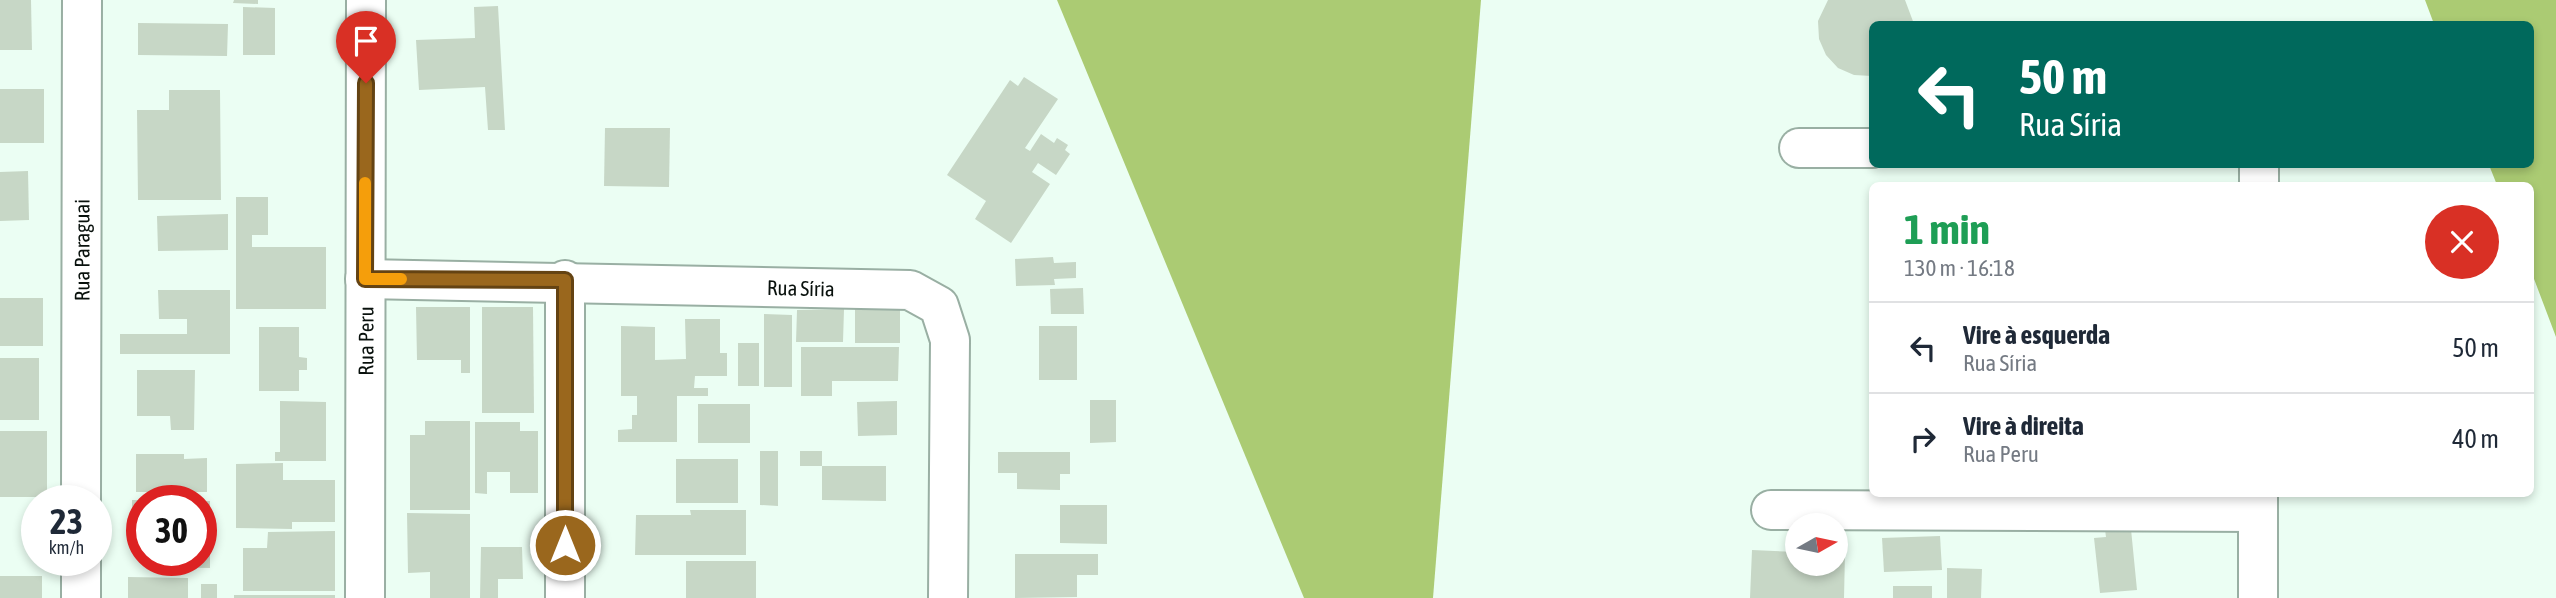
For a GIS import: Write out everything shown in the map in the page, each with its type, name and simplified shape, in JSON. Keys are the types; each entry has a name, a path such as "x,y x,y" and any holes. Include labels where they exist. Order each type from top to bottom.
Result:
{"street":[{"name":"Rua Paraguai","path":"81,485 82,0"},
{"name":"Rua Peru","path":"365,598 366,0"},
{"path":"1799,148 1869,148"},
{"name":"Rua Síria","path":"365,279 565,280 910,290 939,306 950,340 948,598"},
{"path":"565,280 565,598"},
{"path":"1771,510 2258,503 2258,598"},
{"path":"81,576 81,598"}],"green space":[{"path":"1057,0 1481,0 1433,598 1304,598"},
{"path":"2425,0 2556,0 2556,337 2534,279 2534,182 2496,182 2490,168 2534,168 2534,21 2433,21"}],"building":[{"path":"0,0 31,0 32,50 0,50"},
{"path":"234,0 258,0 258,4 233,3"},
{"path":"1828,0 1905,0 1913,21 1869,21 1869,76 1854,75 1838,68 1826,55 1819,39 1818,21"},
{"path":"498,6 505,130 488,130 485,87 419,90 416,40 475,38 474,7"},
{"path":"243,7 275,8 275,55 243,55"},
{"path":"138,23 228,24 227,56 138,55"},
{"path":"1024,77 1058,99 1025,148 1030,151 1041,134 1054,143 1057,138 1068,145 1065,150 1070,154 1056,175 1038,163 1032,172 1050,184 1011,243 975,219 986,201 947,175 1010,80 1018,86"},
{"path":"0,89 44,89 44,143 0,143"},
{"path":"169,90 220,90 221,200 138,200 137,110 169,110"},
{"path":"605,128 670,128 669,187 604,186"},
{"path":"28,171 29,220 0,221 0,172"},
{"path":"236,197 268,197 268,235 252,235 252,247 326,247 326,309 236,309"},
{"path":"228,214 228,250 158,251 157,216"},
{"path":"1053,257 1054,263 1076,262 1076,278 1054,279 1055,285 1016,286 1015,259"},
{"path":"1083,288 1084,314 1051,314 1050,289"},
{"path":"158,290 230,290 230,354 120,354 120,334 187,334 187,319 159,319"},
{"path":"0,298 43,298 43,346 0,346"},
{"path":"416,307 470,307 470,373 461,373 461,360 417,360"},
{"path":"482,307 533,307 534,413 482,413"},
{"path":"844,309 843,342 796,342 797,310"},
{"path":"855,309 900,309 900,343 855,343"},
{"path":"764,314 792,315 792,387 764,387"},
{"path":"685,319 720,319 720,353 727,353 727,376 695,376 694,388 708,388 708,396 677,396 677,442 618,442 618,430 632,429 632,415 637,415 637,396 621,396 621,326 655,327 655,360 686,359"},
{"path":"1039,326 1077,326 1077,380 1039,380"},
{"path":"259,327 299,327 299,357 307,358 307,370 299,370 299,391 259,391"},
{"path":"738,343 759,343 759,386 738,386"},
{"path":"801,347 899,347 898,381 832,381 832,396 801,396"},
{"path":"0,358 39,358 39,420 0,420"},
{"path":"137,370 195,370 194,430 171,430 170,416 137,416"},
{"path":"1090,400 1116,400 1116,442 1090,443"},
{"path":"280,401 326,402 326,461 275,461 275,452 280,452"},
{"path":"897,401 897,435 858,436 857,402"},
{"path":"698,404 750,404 750,443 698,443"},
{"path":"425,421 470,421 470,510 410,510 410,435 425,435"},
{"path":"475,422 520,422 520,431 538,431 538,493 510,493 510,472 487,472 487,494 475,493"},
{"path":"0,431 47,431 47,485 21,485 21,497 0,497"},
{"path":"760,451 778,451 778,506 760,505"},
{"path":"800,451 822,451 822,466 800,466"},
{"path":"998,452 1070,452 1070,474 1060,474 1060,490 1017,489 1017,473 998,473"},
{"path":"136,454 184,454 184,459 207,458 207,485 136,485"},
{"path":"676,459 738,459 738,503 676,503"},
{"path":"283,463 283,480 335,480 335,522 292,522 292,529 236,528 236,464"},
{"path":"822,466 886,466 886,501 822,500"},
{"path":"1060,505 1107,505 1107,544 1060,543"},
{"path":"690,510 746,510 746,555 635,555 636,515 691,515"},
{"path":"407,513 470,514 470,598 430,598 430,572 408,573"},
{"path":"2130,519 2137,590 2100,593 2094,538 2106,537 2104,522"},
{"path":"335,531 335,591 243,591 243,548 267,548 268,532"},
{"path":"1940,536 1942,570 1884,572 1882,538"},
{"path":"481,547 522,547 523,579 498,579 498,598 480,598"},
{"path":"1752,550 1785,551 1785,576 1844,576 1844,598 1750,598"},
{"path":"1015,554 1098,554 1098,575 1077,575 1077,597 1015,598"},
{"path":"686,561 756,561 756,598 686,598"},
{"path":"1947,568 1982,569 1981,598 1947,598"},
{"path":"0,576 42,576 42,598 0,598"},
{"path":"128,577 188,578 188,598 128,598"},
{"path":"201,584 217,584 217,598 201,598"},
{"path":"1893,586 1932,586 1932,598 1893,598"},
{"path":"234,595 335,595 335,598 234,598"}],"slow traffic":[{"path":"365,183 365,279 401,279"}],"route":[{"path":"366,83 365,279 565,280 565,545"}]}
